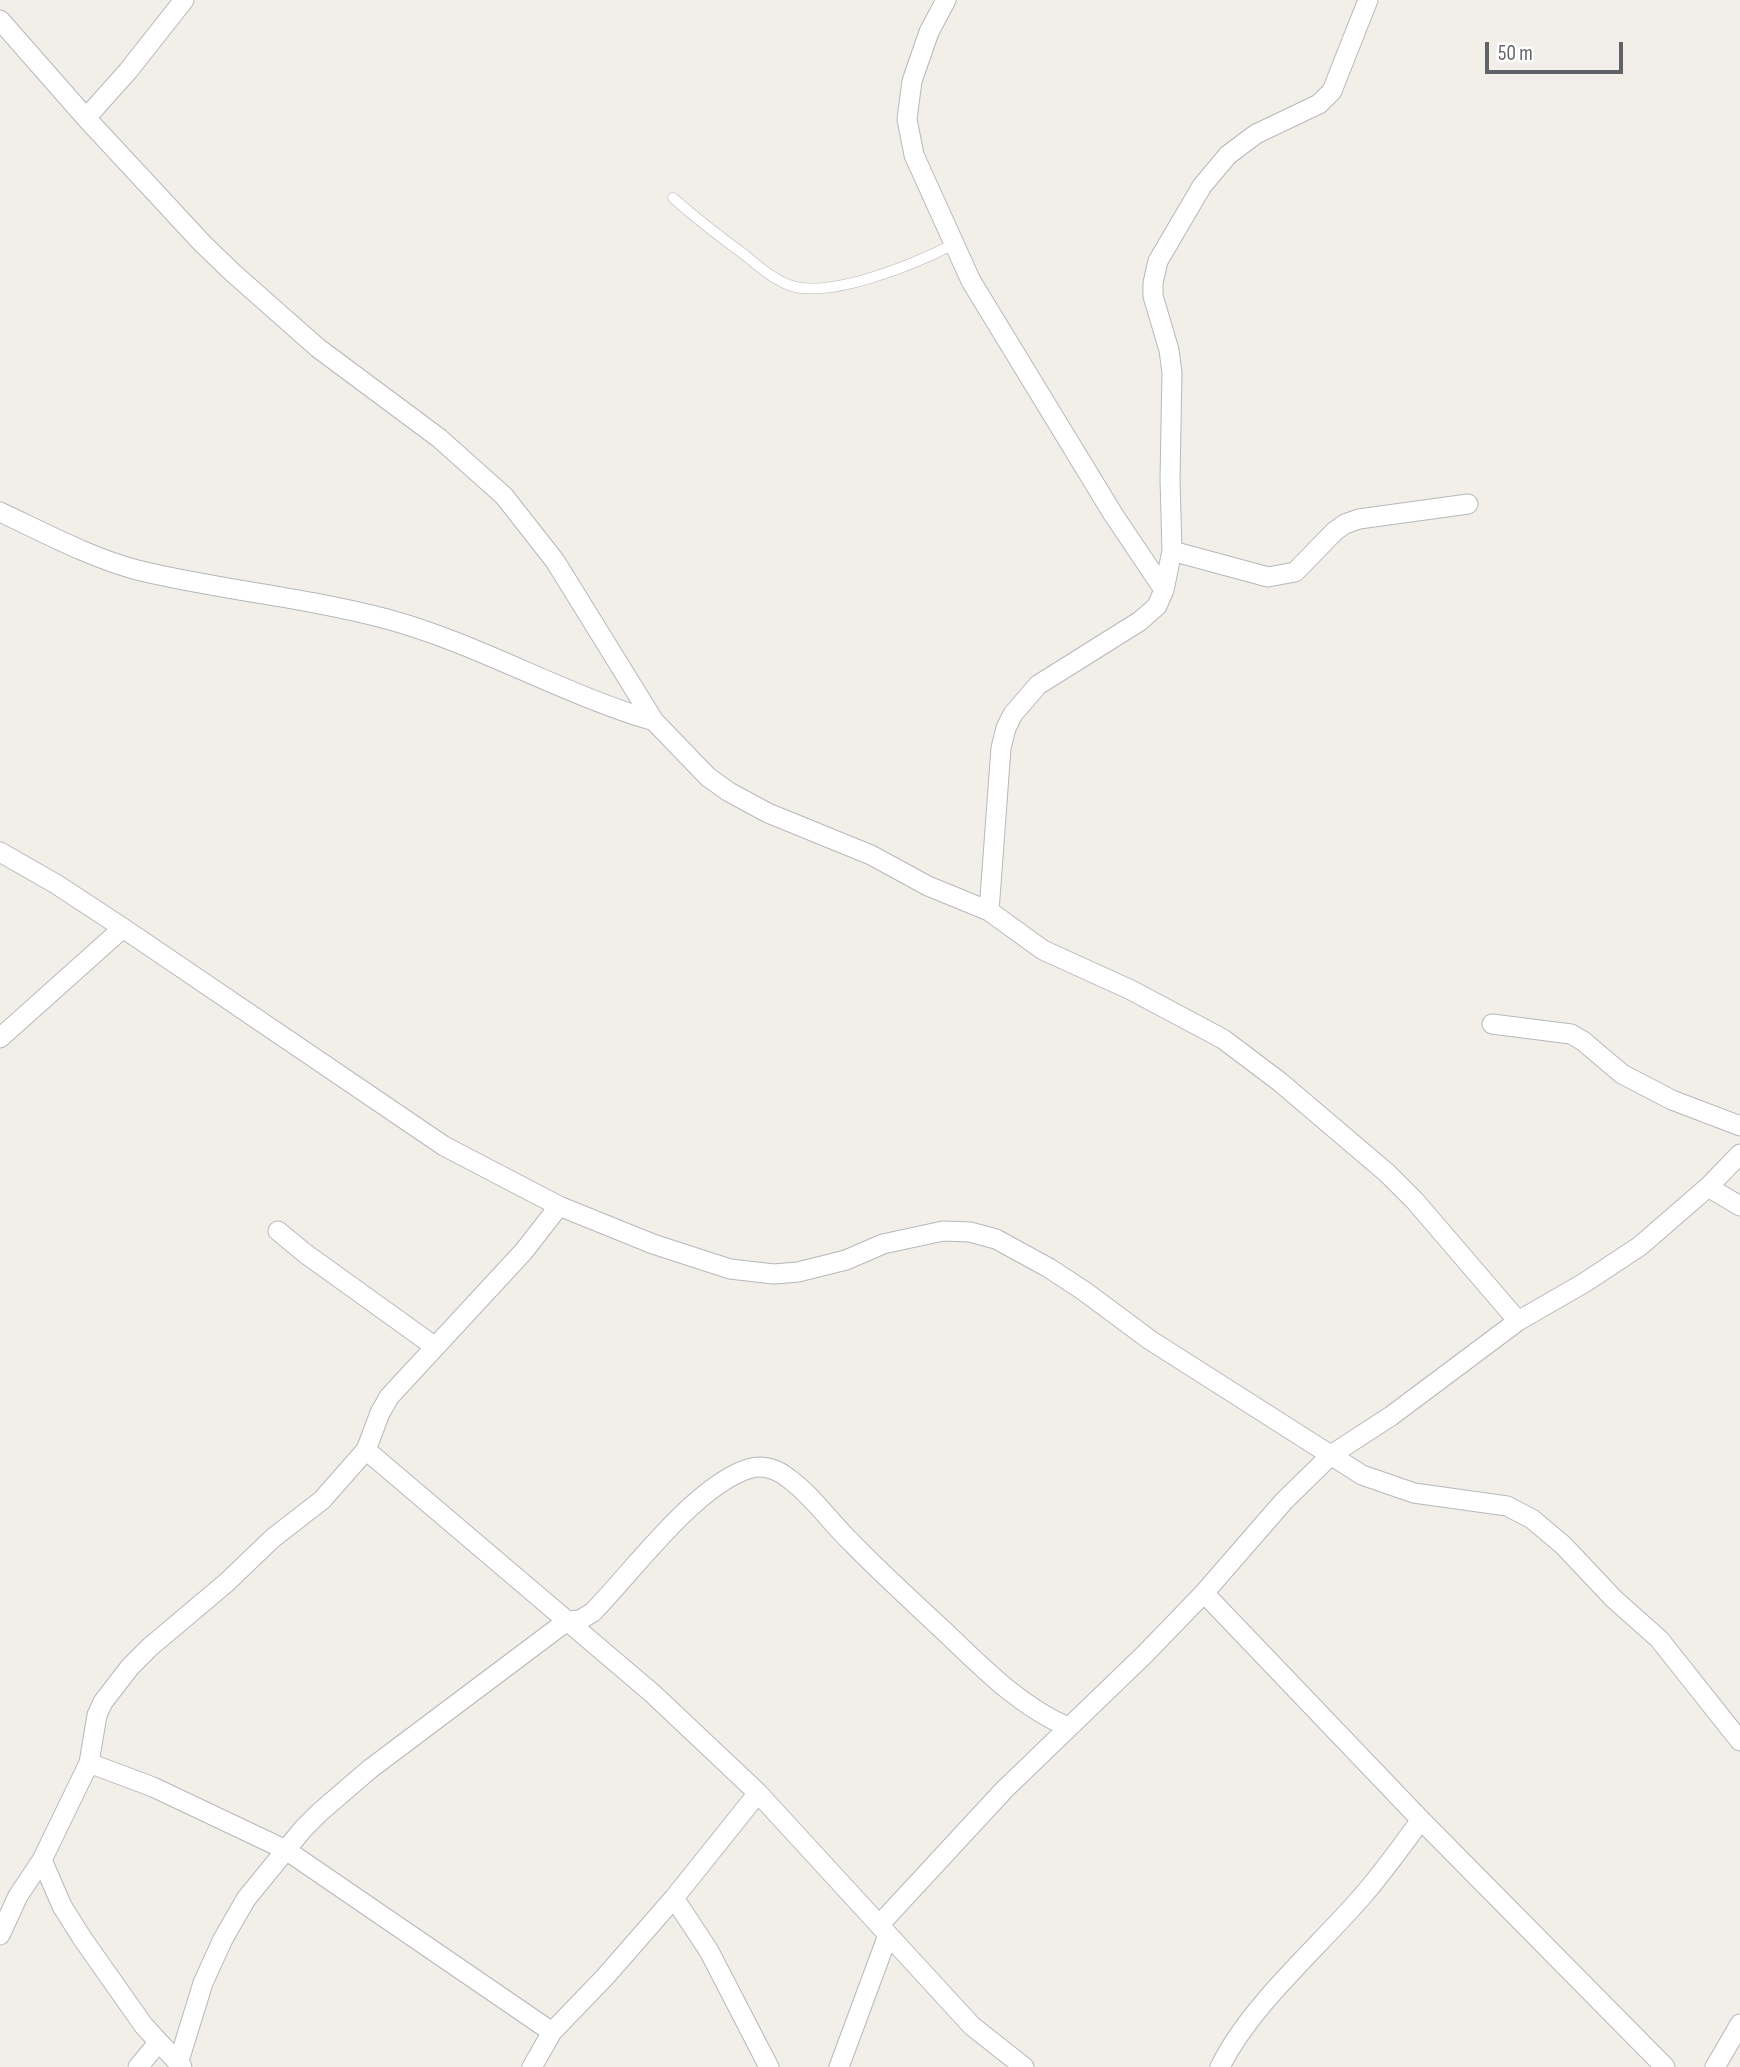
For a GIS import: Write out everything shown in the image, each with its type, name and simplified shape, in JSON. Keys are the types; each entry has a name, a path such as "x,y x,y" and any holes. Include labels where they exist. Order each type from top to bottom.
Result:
{"street":[{"path":"86,118 128,71 184,0"},
{"path":"946,0 929,32 916,69 907,119 914,155 971,281 1113,514 1164,590"},
{"path":"989,911 1001,748 1013,714 1038,685 1150,614 1164,590 1172,551 1172,373 1170,350 1153,296 1158,261 1202,186 1228,155 1256,134 1319,104 1332,91 1368,0"},
{"path":"0,20 202,244 318,348 439,438 503,496 555,561 654,721 708,776 747,803 871,855 928,886 989,911 1043,950 1189,1019 1256,1063 1387,1173 1415,1201 1518,1321"},
{"path":"1172,551 1268,577 1281,576 1295,572 1345,524 1359,519 1468,504"},
{"path":"0,512 87,553 136,569 388,619 463,644 591,700 654,721"},
{"path":"0,852 56,884 123,928 444,1146 559,1206 653,1244 730,1269 751,1273 798,1272 846,1260 883,1244 943,1231 970,1231 996,1239 1061,1276 1150,1340 1362,1475 1396,1488 1443,1498 1486,1501 1507,1506 1532,1519 1563,1545 1614,1599 1659,1639 1740,1741"},
{"path":"0,1038 123,928"},
{"path":"1492,1024 1570,1034 1583,1041 1622,1074 1672,1100 1740,1126"},
{"path":"839,2067 884,1930 1004,1790 1145,1654 1204,1593 1284,1501 1331,1455 1391,1416 1518,1321 1615,1264 1640,1246 1740,1154"},
{"path":"1707,1187 1740,1206"},
{"path":"0,1935 18,1896 42,1860 89,1763 97,1715 103,1702 149,1647 226,1583 274,1538 322,1500 366,1450 389,1397 524,1251 559,1206"},
{"path":"278,1231 434,1346"},
{"path":"366,1450 652,1693 758,1793 972,2026 1024,2067"},
{"path":"42,1860 75,1928 130,2008 180,2065 203,1983 223,1940 246,1899 320,1812 370,1769 567,1621 580,1620 593,1612 670,1528 703,1498 730,1477 758,1467 771,1468 787,1476 851,1543 993,1677 1042,1716 1068,1727"},
{"path":"1204,1593 1421,1820 1665,2067"},
{"path":"89,1763 153,1787 286,1850 552,2032"},
{"path":"532,2067 552,2032 674,1898 758,1793"},
{"path":"1220,2067 1225,2056 1264,2003 1366,1892 1421,1820"},
{"path":"674,1898 709,1951 769,2067"},
{"path":"1715,2067 1740,2024"},
{"path":"138,2067 158,2043"}],"lane":[{"path":"673,198 764,271 788,285 803,288 825,288 895,270 923,260 954,244"}]}
